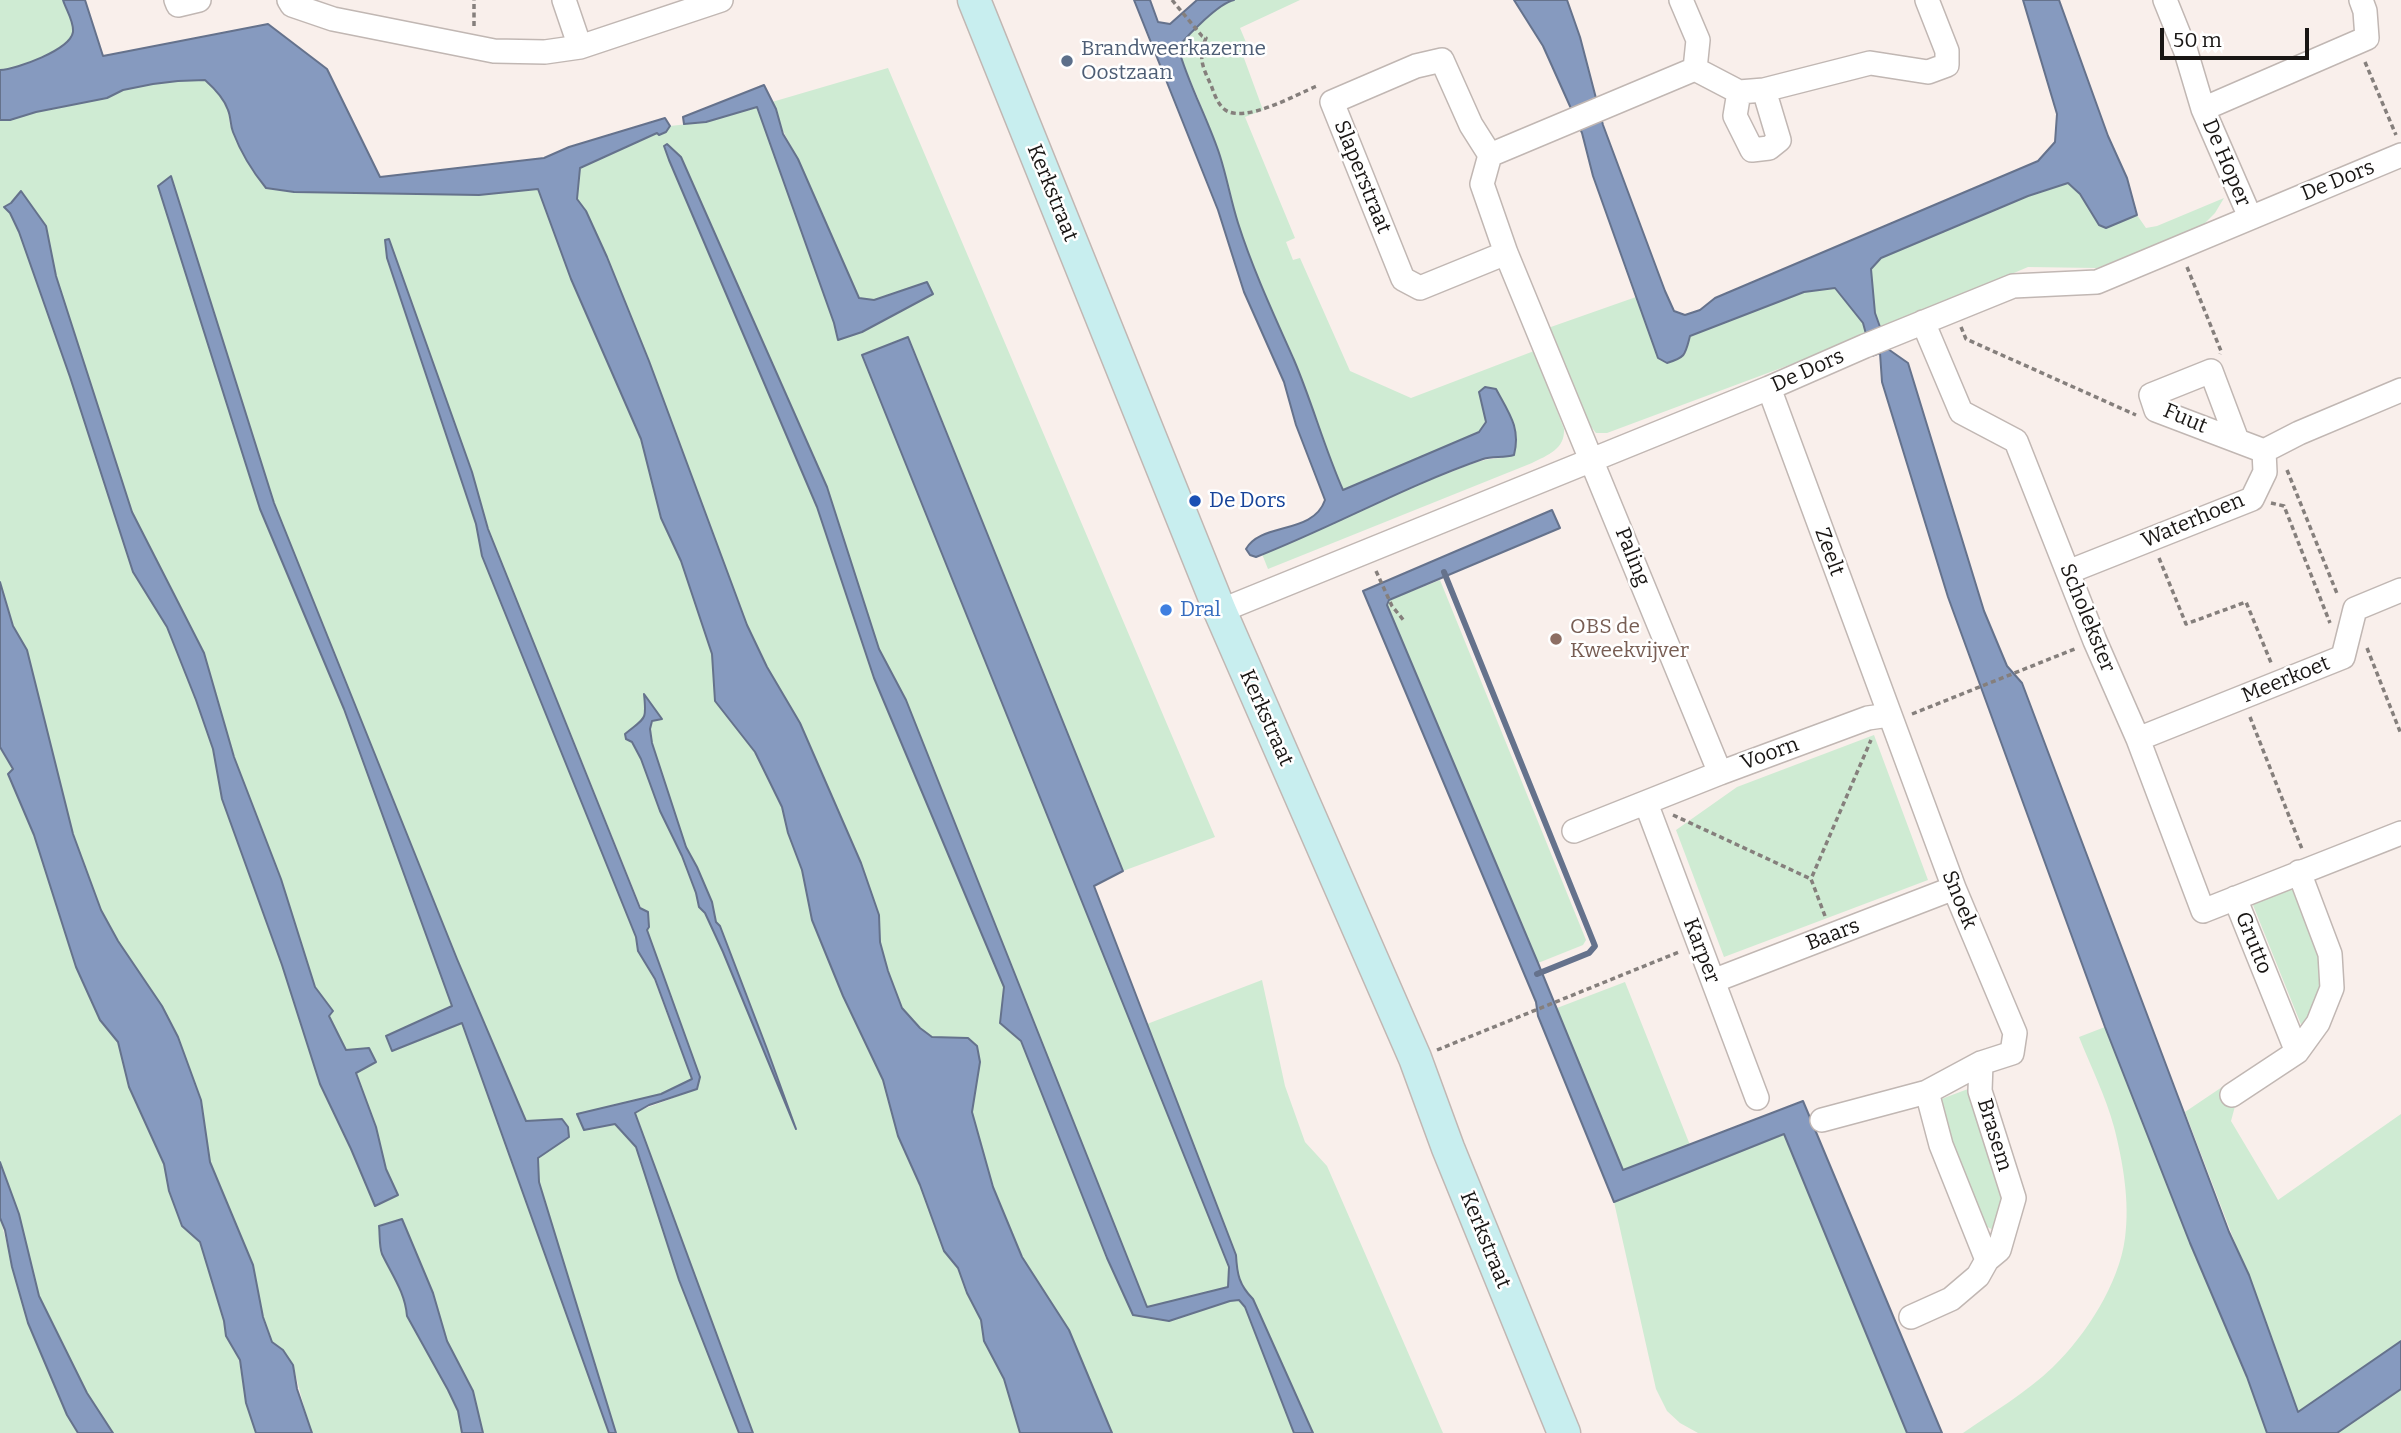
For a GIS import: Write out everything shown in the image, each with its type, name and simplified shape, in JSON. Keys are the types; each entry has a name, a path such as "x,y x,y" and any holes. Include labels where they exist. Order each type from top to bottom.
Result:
{"street":[{"path":"176,0 178,5 198,0"},
{"path":"289,0 292,5 333,19 495,51 545,52 580,47 720,0"},
{"path":"564,0 580,47"},
{"name":"Kerkstraat","path":"974,0 1220,611 1415,1058 1448,1148 1564,1433"},
{"path":"1681,0 1698,40 1695,69"},
{"path":"1695,69 1739,92 1764,90 1870,63 1928,72 1947,65 1947,51 1927,0"},
{"name":"De Hoper","path":"2165,0 2186,51 2203,109 2250,217"},
{"path":"2361,0 2365,11 2367,38"},
{"name":"De Hoper","path":"2203,109 2367,38"},
{"name":"Slaperstraat","path":"1490,155 1471,125 1442,60 1416,66 1332,102 1403,279 1420,288 1506,253"},
{"path":"1591,458 1506,253 1482,184 1490,155 1695,69"},
{"path":"1739,92 1735,116 1752,150 1769,148 1779,140 1764,90"},
{"name":"De Dors","path":"1220,611 2013,286 2097,282 2250,217 2399,145"},
{"name":"Scholekster","path":"1923,322 1961,412 2016,442 2137,739 2203,911 2235,898"},
{"name":"Fuut","path":"2237,440 2211,371 2151,395 2156,410 2237,440 2271,448"},
{"name":"Zeelt","path":"1769,388 1889,715"},
{"path":"2271,448 2401,390"},
{"name":"Waterhoen","path":"2068,572 2252,499 2265,472 2271,448"},
{"name":"Paling","path":"1591,458 1720,773"},
{"path":"2352,620 2355,609 2401,590"},
{"name":"Meerkoet","path":"2137,739 2343,657 2352,620"},
{"name":"Voorn","path":"1574,831 1868,718 1889,715"},
{"name":"Snoek","path":"1889,715 1954,888 2015,1033 2012,1053 1981,1063"},
{"name":"Karper","path":"1646,803 1757,1098"},
{"name":"Grutto","path":"2297,1052 2235,898 2401,833"},
{"path":"2232,1095 2297,1052 2318,1023 2332,988 2330,954 2304,870"},
{"name":"Baars","path":"1713,981 1954,888"},
{"name":"Brasem","path":"1822,1120 1927,1092 1981,1063"},
{"name":"Brasem","path":"1911,1317 1951,1299 1978,1276 1987,1259 1999,1250 2014,1199 1980,1091 1981,1063"},
{"path":"1927,1092 1941,1144 1987,1259"}],"path":[{"path":"1174,1 1206,38 1200,52 1205,72 1218,101 1226,110 1237,114 1251,113 1320,85 1332,102"},
{"path":"2367,38 2361,52 2399,145"},
{"path":"2179,247 2221,351 2211,371"},
{"path":"1954,309 1966,339 2146,419 2156,410"},
{"path":"2271,448 2343,606 2360,629 2401,734"},
{"path":"2252,499 2284,506 2343,657"},
{"path":"2151,539 2186,624 2246,602 2279,683"},
{"path":"1379,580 1392,606 1405,622"},
{"path":"1811,879 1874,735 1889,715 1912,714 2095,641"},
{"path":"2242,698 2304,870"},
{"path":"1646,803 1811,879 1833,935"},
{"path":"1415,1058 1698,944"}],"green space":[{"path":"0,0 63,0 72,24 70,39 42,57 0,70"},
{"path":"1234,0 1300,0 1240,28 1248,47 1241,50 1263,110 1245,117 1295,238 1286,242 1293,260 1300,258 1350,371 1411,398 1534,351 1564,429 1559,446 1532,463 1268,569 1262,554 1423,483 1480,461 1502,458 1479,392 1486,422 1479,432 1343,490 1253,266 1237,222 1220,157 1178,46 1212,12"},
{"path":"888,68 1215,837 1123,871 909,338 863,355 1229,1267 1229,1287 1147,1307 906,700 879,649 827,487 664,146 817,507 874,678 1004,987 1000,1023 1021,1040 1107,1258 1133,1315 1169,1321 1238,1300 1245,1307 1294,1433 1112,1433 1069,1330 1022,1257 993,1187 973,1119 972,1101 979,1069 967,1038 932,1037 902,1008 888,971 880,942 879,915 861,863 800,723 767,668 747,625 649,361 607,257 586,211 577,199 580,168 657,133 666,132 670,126 706,122 757,107 838,340 926,282 874,300 859,298 772,102"},
{"path":"205,80 217,91 228,110 230,124 253,172 294,192 479,195 538,188 571,279 641,439 661,518 681,561 712,655 715,701 755,752 782,808 802,870 812,920 843,996 883,1080 898,1136 920,1185 944,1251 958,1268 981,1320 984,1341 1004,1379 1020,1433 753,1433 635,1112 697,1089 647,930 648,912 641,908 488,529 472,472 389,239 385,240 387,258 476,524 482,556 636,937 638,951 654,979 692,1080 661,1094 578,1114 584,1129 615,1123 636,1147 679,1280 739,1433 616,1433 539,1182 538,1158 569,1137 561,1119 526,1121 457,959 274,503 171,177 158,187 260,509 344,709 452,1006 386,1036 392,1050 462,1023 609,1433 483,1433 473,1391 447,1341 433,1293 402,1219 391,1267 406,1303 407,1316 458,1411 462,1433 312,1433 310,1430 293,1365 283,1350 272,1342 263,1317 253,1265 210,1162 201,1100 178,1037 162,1006 118,941 101,910 73,834 27,650 13,626 0,582 0,120 107,98 123,90 178,81","holes":["645,696 661,719 652,721 652,743 686,847 712,902 716,922 720,926 789,1112 723,952 705,913 699,907 682,856 660,811 641,759 632,742 626,739 647,715"]},
{"path":"2068,183 2080,194 2099,225 2106,228 2137,215 2146,228 2157,226 2224,198 2215,213 2200,228 2097,268 2028,267 1882,329 1875,313 1871,268 1881,258 2028,196"},
{"path":"1835,288 1863,323 1867,336 1607,433 1596,433 1581,414 1548,328 1636,297 1645,322 1685,355 1689,336 1804,292"},
{"path":"1440,580 1586,940 1583,945 1538,963 1387,605 1389,600"},
{"path":"1874,735 1928,880 1724,957 1676,830 1737,787"},
{"path":"0,747 13,769 8,774 34,835 76,967 100,1020 118,1042 129,1087 164,1164 169,1191 182,1226 200,1242 226,1336 239,1360 246,1403 256,1433 113,1433 87,1393 39,1296 19,1214 0,1162"},
{"path":"2294,883 2322,951 2324,989 2304,1032 2251,900"},
{"path":"1262,980 1285,1086 1305,1142 1327,1166 1443,1433 1313,1433 1253,1299 1240,1279 1236,1255 1147,1024"},
{"path":"1625,982 1690,1145 1623,1171 1557,1008"},
{"path":"2105,1027 2190,1243 2247,1377 2267,1433 1963,1433 2009,1402 2053,1367 2089,1324 2116,1273 2122,1255 2126,1224 2123,1168 2111,1116 2079,1037"},
{"path":"2228,1083 2237,1099 2231,1121 2278,1200 2401,1114 2401,1341 2298,1412 2185,1112"},
{"path":"1968,1089 1991,1149 2000,1182 2002,1210 1996,1231 1985,1226 1936,1101"},
{"path":"1784,1134 1907,1433 1698,1433 1680,1423 1667,1411 1656,1389 1614,1202"},
{"path":"0,1218 28,1323 67,1415 78,1433 0,1433"},
{"path":"2401,1389 2401,1433 2337,1433"}],"water":[{"path":"63,0 85,0 103,56 268,24 327,69 380,177 544,158 569,147 665,118 670,126 666,132 659,135 657,133 580,168 577,199 586,211 607,257 649,361 747,625 767,667 800,723 861,863 879,915 880,942 888,971 902,1008 932,1037 968,1038 977,1046 980,1062 972,1112 993,1187 1022,1257 1069,1330 1112,1433 1020,1433 1004,1379 984,1341 981,1320 958,1268 944,1251 920,1185 898,1136 883,1080 843,996 812,920 802,870 788,833 782,807 755,752 715,701 712,654 681,561 661,518 641,439 571,279 538,189 479,195 294,192 266,188 240,147 224,101 205,80 153,84 123,90 107,98 0,120 0,70 42,57 70,39 72,24"},
{"path":"1134,0 1150,0 1158,22 1170,24 1197,0 1234,0 1213,13 1178,47 1220,156 1250,258 1300,376 1343,490 1479,432 1486,422 1479,392 1485,387 1496,389 1509,413 1516,437 1514,455 1487,458 1454,470 1285,545 1256,557 1250,555 1246,549 1253,541 1310,519 1319,511 1325,500 1296,425 1284,382 1244,292 1218,210"},
{"path":"1514,0 1567,0 1580,37 1603,125 1665,291 1674,311 1685,315 1700,310 1715,298 2038,161 2055,142 2057,114 2023,0 2059,0 2108,136 2127,178 2137,215 2106,228 2099,225 2080,194 2068,183 2028,196 1881,258 1871,269 1875,313 1888,349 1908,363 1984,611 2007,666 2022,683 2229,1232 2249,1275 2298,1412 2401,1341 2401,1389 2337,1433 2267,1433 2247,1377 2190,1243 2105,1027 1948,597 1882,382 1880,353 1872,356 1863,323 1835,288 1804,292 1690,336 1686,351 1678,359 1667,363 1658,358 1593,176 1582,133 1543,46"},
{"path":"764,85 776,109 783,134 798,159 859,298 874,300 927,282 933,294 862,332 838,340 757,107 706,122 684,124 683,117"},
{"path":"667,144 681,157 827,487 879,649 906,700 1147,1307 1228,1287 1229,1267 862,355 908,337 1123,871 1094,886 1236,1255 1240,1279 1253,1299 1313,1433 1294,1433 1245,1307 1239,1300 1169,1321 1133,1315 1107,1258 1021,1041 1000,1023 1004,987 874,678 817,507 669,160 664,146"},
{"path":"171,176 274,503 457,959 526,1121 562,1119 568,1127 569,1137 538,1158 539,1182 616,1433 609,1433 462,1023 392,1051 386,1036 452,1006 344,709 260,509 158,186"},
{"path":"21,191 46,226 56,276 132,512 204,653 234,757 281,879 315,987 333,1011 329,1016 346,1050 369,1048 376,1062 356,1073 376,1127 386,1169 398,1195 375,1206 320,1084 282,965 222,799 213,749 196,700 167,627 133,572 70,377 19,232 4,207"},
{"path":"389,239 472,472 488,529 640,908 648,912 647,930 700,1077 697,1089 649,1105 635,1113 753,1433 739,1433 679,1280 636,1147 615,1124 584,1130 577,1114 661,1094 692,1079 655,979 638,951 636,937 482,556 476,524 387,258 385,240"},
{"path":"1552,510 1560,528 1389,600 1387,605 1623,1170 1803,1101 1942,1433 1907,1433 1784,1134 1614,1202 1538,1016 1536,1002 1363,591"},
{"path":"0,582 13,626 27,650 73,834 101,910 118,941 162,1006 178,1037 201,1100 210,1162 253,1265 263,1317 272,1342 283,1350 293,1365 297,1389 312,1433 256,1433 246,1403 240,1360 226,1336 200,1242 182,1226 169,1191 164,1164 129,1087 118,1042 100,1020 76,967 34,835 8,774 13,769 0,747"},
{"path":"644,694 662,719 652,721 652,743 686,847 712,902 716,922 720,926 796,1129 723,952 705,913 699,907 682,856 660,811 641,759 632,742 626,739 625,734 641,721 645,714"},
{"path":"0,1162 19,1214 39,1296 87,1393 113,1433 78,1433 67,1415 28,1323 0,1218"},
{"path":"402,1219 433,1293 447,1341 473,1391 483,1433 462,1433 458,1411 407,1316 401,1291 382,1254 379,1226"}],"waterway":[{"path":"1444,572 1595,946 1589,953 1537,974"}],"place":[{"name":"Brandweerkazerne Oostzaan","path":"1067,61"},
{"name":"De Dors","path":"1195,501"},
{"name":"Dral","path":"1166,610"},
{"name":"OBS de Kweekvijver","path":"1556,639"}]}
